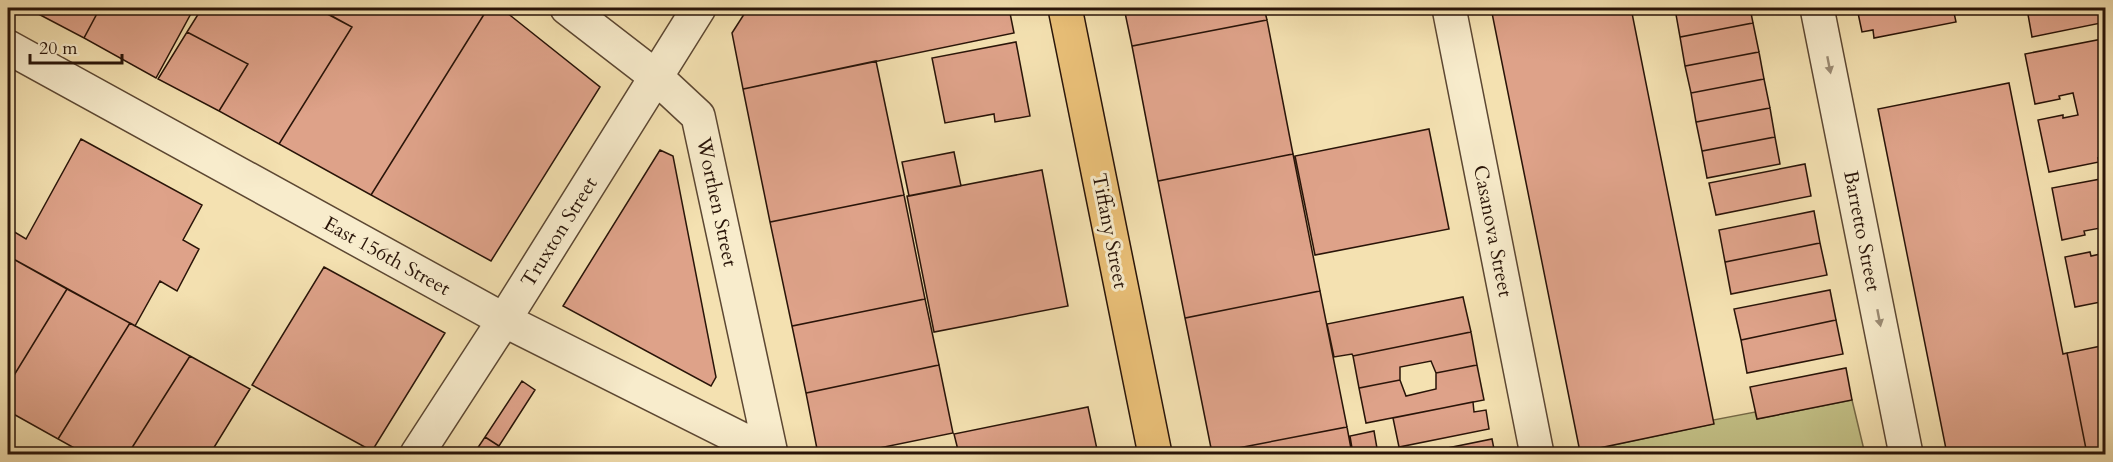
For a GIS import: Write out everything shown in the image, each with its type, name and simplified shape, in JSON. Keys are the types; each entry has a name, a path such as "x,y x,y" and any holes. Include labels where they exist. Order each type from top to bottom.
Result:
{"main road":[{"name":"Tiffany Street","path":"1065,8 1155,454"}],"street":[{"name":"Worthen Street","path":"567,8 655,76 698,116 771,454"},
{"name":"Truxton Street","path":"417,454 504,320 699,8"},
{"name":"Casanova Street","path":"1449,8 1537,454"},
{"name":"Barretto Street","path":"1818,8 1906,454"},
{"name":"East 156th Street","path":"8,47 504,320 771,454"}],"shaded area":[{"path":"1852,400 1865,454 1580,454 1580,452 1713,424 1713,420 1755,412 1757,419"}],"building":[{"path":"27,8 100,8 84,38"},
{"path":"100,8 194,8 156,78 84,38"},
{"path":"202,8 316,8 352,27 279,144 219,111 248,64 187,32"},
{"path":"323,8 488,8 371,195 279,144 352,27 321,10"},
{"path":"488,8 501,8 600,87 491,261 371,195"},
{"path":"748,8 1009,8 1014,33 743,89 732,33"},
{"path":"1124,8 1264,8 1267,20 1132,46"},
{"path":"1491,8 1631,8 1714,424 1580,452"},
{"path":"1750,8 1753,23 1680,37 1675,9"},
{"path":"1885,8 1953,8 1956,22 1874,38 1873,30 1862,32 1858,13"},
{"path":"2106,8 2106,22 2032,37 2027,9"},
{"path":"1267,20 1293,154 1158,181 1132,46"},
{"path":"1753,23 1759,52 1685,66 1680,37"},
{"path":"187,32 248,64 219,111 158,79"},
{"path":"2106,36 2106,82 2099,88 2103,110 2106,111 2106,157 2098,158 2099,162 2049,172 2038,120 2063,115 2063,118 2078,115 2073,93 2059,96 2060,99 2035,104 2025,54 2102,39"},
{"path":"1016,42 1030,116 995,122 994,114 945,123 932,58"},
{"path":"1759,52 1764,79 1691,93 1685,66"},
{"path":"876,61 904,195 770,222 743,89"},
{"path":"1764,79 1770,108 1696,122 1691,93"},
{"path":"2009,83 2063,354 2067,353 2087,454 1947,454 1878,109"},
{"path":"1770,108 1775,137 1702,151 1696,122"},
{"path":"1429,129 1449,229 1315,255 1295,156"},
{"path":"1775,137 1780,164 1707,178 1702,151"},
{"path":"81,139 202,205 183,240 199,249 177,291 160,281 135,326 8,256 8,228 26,239"},
{"path":"660,150 673,156 716,377 711,386 563,306"},
{"path":"954,152 961,186 909,196 902,162"},
{"path":"1293,154 1320,291 1185,318 1158,181"},
{"path":"1805,164 1811,196 1716,215 1709,183"},
{"path":"1042,170 1068,306 934,332 907,196"},
{"path":"2106,178 2106,301 2075,307 2065,257 2090,252 2091,256 2105,253 2100,228 2084,231 2085,235 2062,240 2052,188"},
{"path":"904,195 925,299 792,326 770,222"},
{"path":"1814,211 1820,243 1725,262 1719,230"},
{"path":"1820,243 1827,275 1731,294 1725,262"},
{"path":"8,256 67,289 8,385"},
{"path":"324,267 445,333 372,451 252,385"},
{"path":"67,289 130,323 58,439 8,411 8,385"},
{"path":"1830,290 1836,320 1741,340 1734,309"},
{"path":"1320,291 1347,427 1212,453 1185,318"},
{"path":"1463,297 1471,332 1353,356 1352,354 1334,357 1327,324"},
{"path":"925,299 939,365 806,393 792,326"},
{"path":"1836,320 1843,354 1747,373 1741,340"},
{"path":"130,323 190,356 128,454 85,454 58,439"},
{"path":"1471,332 1477,365 1436,373 1431,361 1400,367 1400,380 1359,388 1353,356"},
{"path":"2106,345 2106,454 2087,454 2067,353"},
{"path":"190,356 250,389 210,454 128,454"},
{"path":"939,365 953,433 850,454 818,454 806,393"},
{"path":"1477,365 1484,400 1366,423 1359,388 1400,380 1406,396 1436,389 1436,373"},
{"path":"1846,368 1852,400 1757,419 1750,387"},
{"path":"522,381 535,390 499,446 485,437"},
{"path":"1473,402 1474,412 1486,410 1489,429 1399,447 1393,418"},
{"path":"1088,407 1098,454 959,454 954,434"},
{"path":"1347,427 1352,454 1212,454 1212,453"},
{"path":"1374,431 1378,454 1353,454 1350,436"},
{"path":"485,437 499,446 493,454 475,452"},
{"path":"1492,439 1495,454 1418,454"}]}
